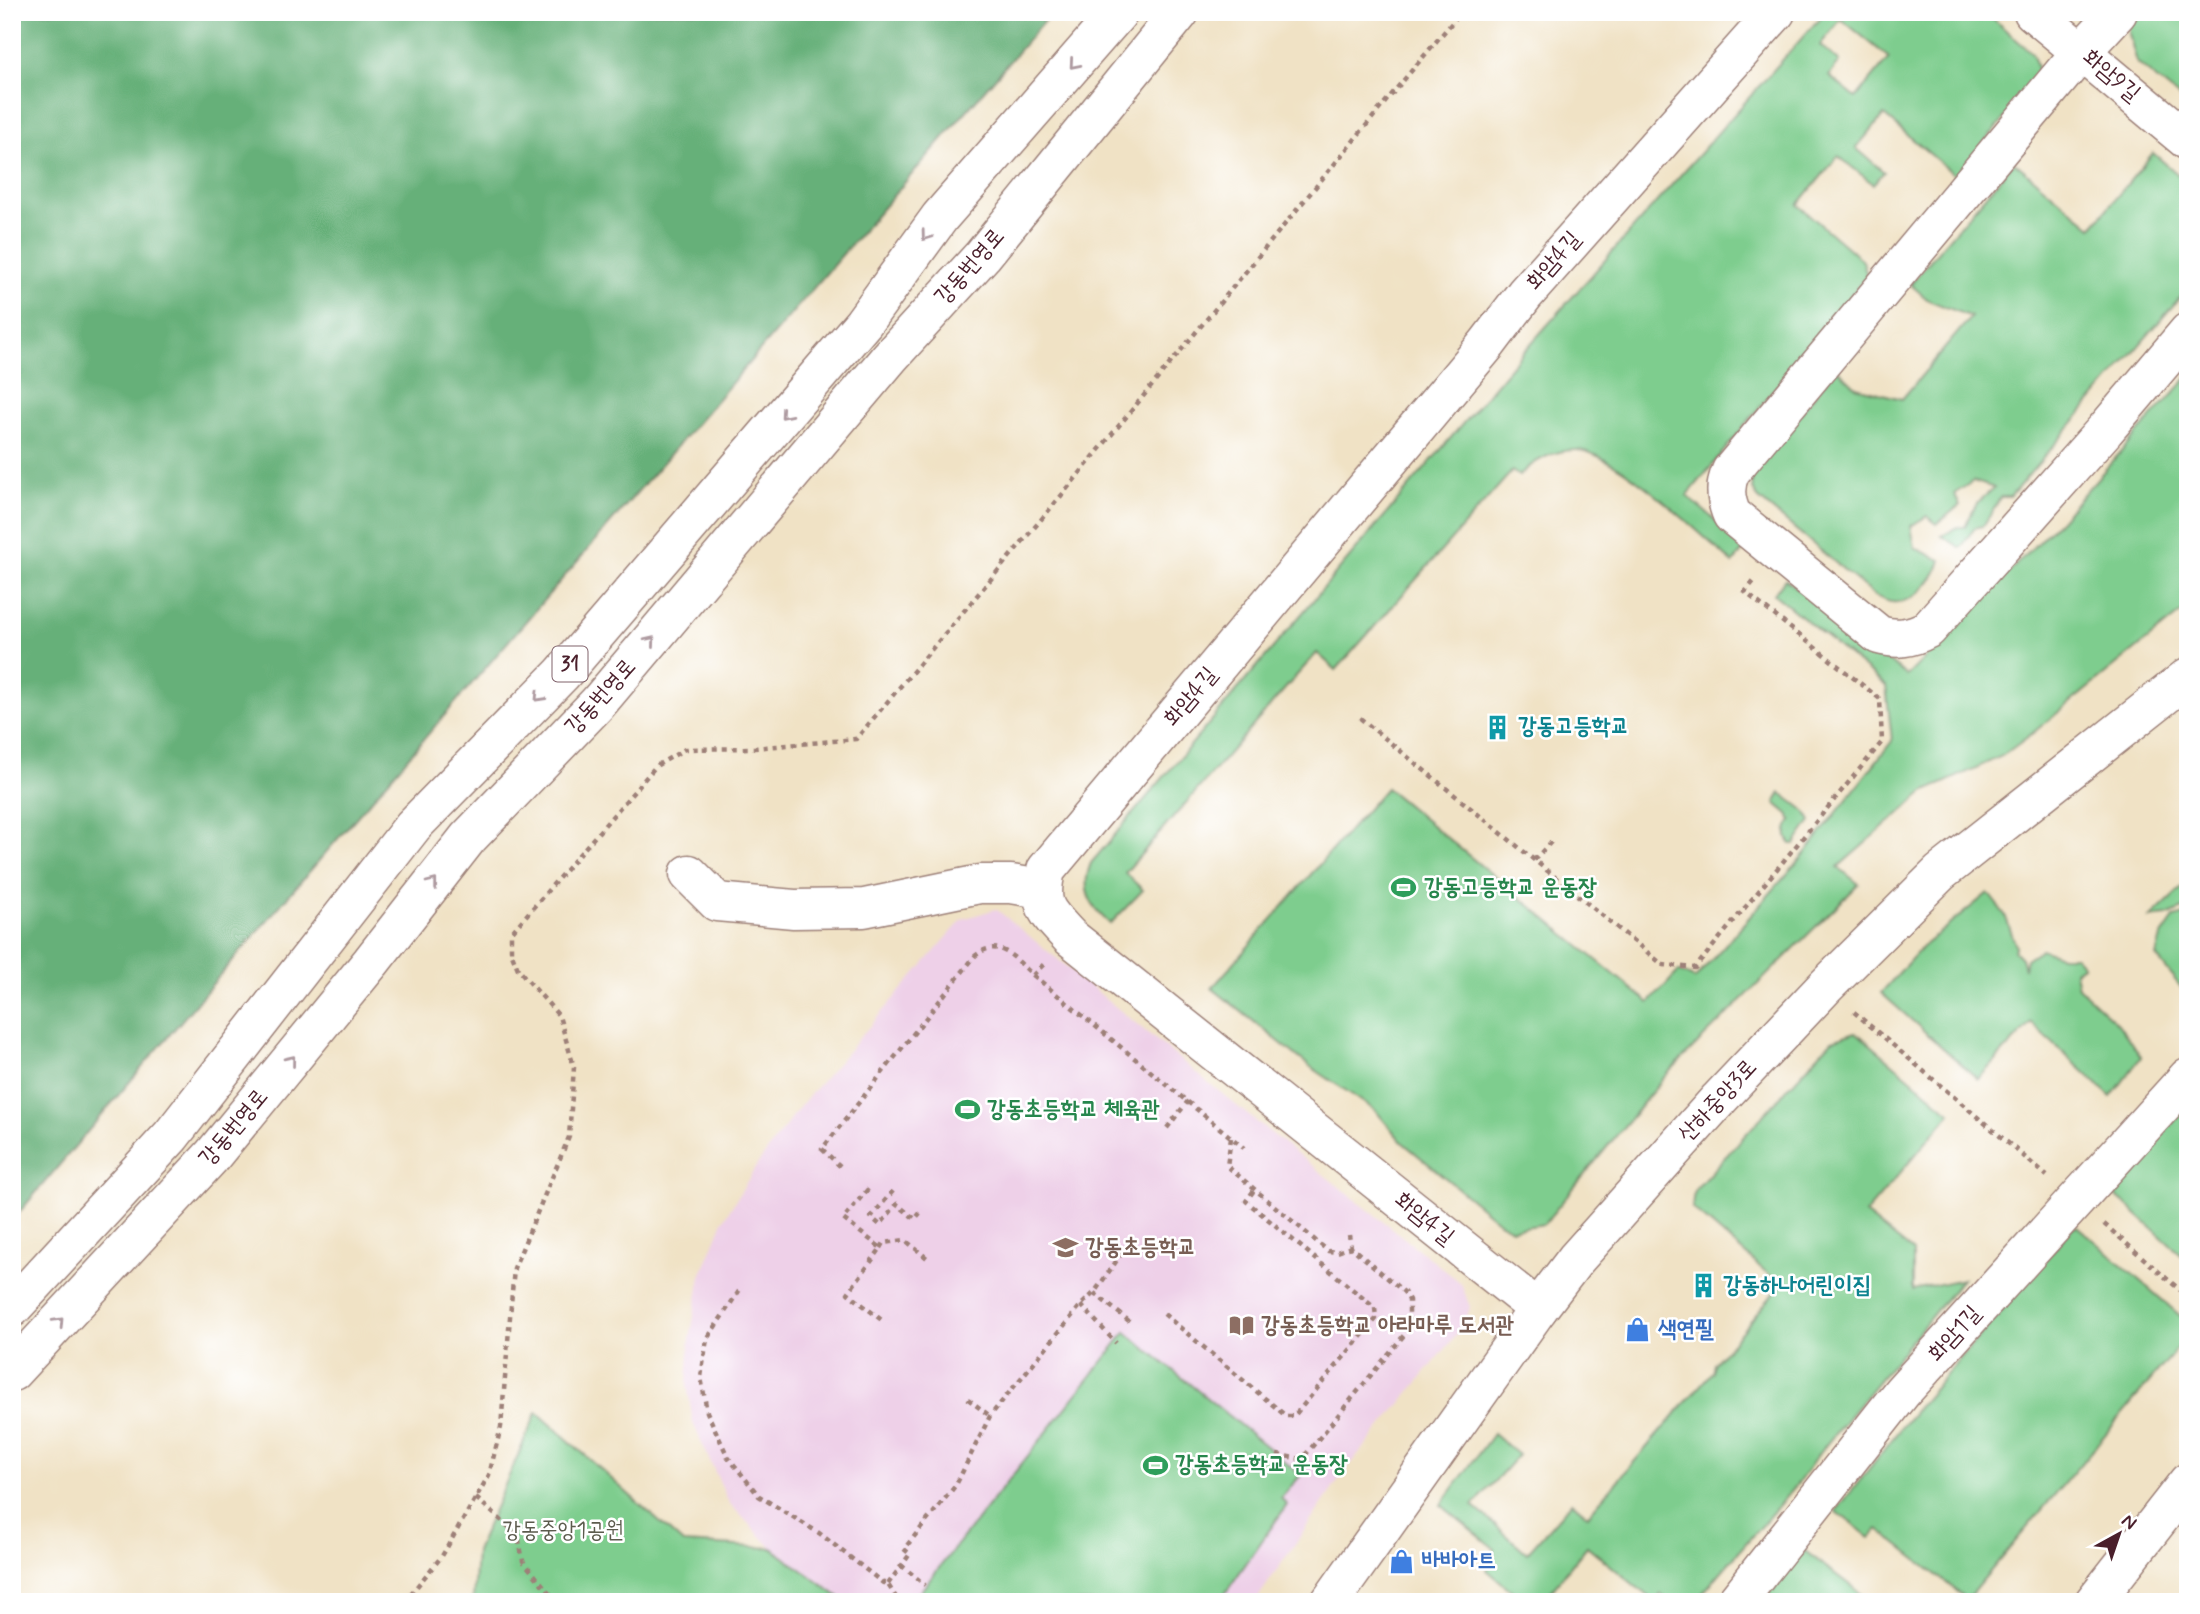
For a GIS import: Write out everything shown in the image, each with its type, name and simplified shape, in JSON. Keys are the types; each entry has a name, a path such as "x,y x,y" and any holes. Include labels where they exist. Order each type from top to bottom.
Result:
{"main road":[{"name":"강동번영로","path":"12,1308 171,1136 413,826 580,653 863,323 940,217 1119,12"},
{"name":"강동번영로","path":"12,1372 212,1156 468,838 598,703 890,357 983,255 1180,12"},
{"name":"화암4길","path":"1538,1309 1070,937 1053,918 1041,897 1042,889 1046,870 1487,344 1525,294 1776,12"},
{"name":"화암9길","path":"2033,12 2188,141"},
{"path":"2118,12 2081,52 1731,471 1726,482 1727,504 1732,515 1879,635 1903,639 1916,635 1928,629 2105,430 2188,332"},
{"name":"산하중앙3로","path":"1329,1602 1576,1259 1719,1099 1825,987 1940,873 2188,677"},
{"path":"689,874 717,902 794,909 864,908 980,884 1011,884 1042,889"},
{"name":"화암1길","path":"1736,1602 1902,1392 2188,1077"},
{"path":"2094,1602 2188,1482"}],"path":[{"path":"404,1602 442,1556 489,1475 501,1427 514,1268 569,1137 573,1067 559,1016 518,969 511,952 511,933 656,766 685,749 754,748 856,739 1066,490 1461,12"},
{"path":"1360,718 1662,965 1695,968 1882,742 1880,699 1745,592 1761,573"},
{"path":"1534,860 1551,842"},
{"path":"840,1166 822,1149 975,956 989,947 1005,951"},
{"path":"1033,975 1244,1148"},
{"path":"1847,1007 2057,1184"},
{"path":"1167,1128 1188,1101"},
{"path":"1231,1137 1227,1166 1328,1251 1336,1252 1351,1247"},
{"path":"868,1189 843,1219 881,1248"},
{"path":"1164,1314 1286,1416 1294,1416 1376,1319 1375,1308 1246,1200 1255,1189"},
{"path":"893,1191 871,1217 880,1225 897,1204 915,1219 920,1213"},
{"path":"2095,1216 2188,1297"},
{"path":"1277,1455 1302,1459 1409,1329 1409,1300 1404,1292 1351,1247 1349,1235"},
{"path":"884,1322 848,1293 884,1243 905,1240 927,1258"},
{"path":"888,1584 910,1554 904,1549 956,1485 990,1416 1094,1293 1122,1253"},
{"path":"739,1292 706,1339 701,1377 708,1412 728,1457 759,1496 819,1532 883,1583 888,1584 899,1602"},
{"path":"1094,1293 1129,1321"},
{"path":"1081,1306 1116,1343"},
{"path":"1332,1361 1337,1365"},
{"path":"968,1399 990,1416"},
{"path":"476,1498 518,1535 523,1561 556,1602"},
{"path":"901,1565 925,1585"}],"shaded area":[{"name":"강동초등학교","path":"996,909 1248,1115 1461,1283 1470,1307 1464,1326 1345,1471 1255,1602 846,1602 772,1548 729,1503 693,1423 687,1384 690,1339 701,1276 723,1221 757,1165 801,1105 963,919"}],"green space":[{"path":"12,12 1052,12 221,974 12,1221"},
{"path":"1825,12 1985,12 2032,53 2037,67 2037,80 1956,176 1884,115 1856,148 1884,172 1873,184 1838,156 1798,205 1863,261 1867,276 1687,496 1746,547 1733,563 1636,479 1594,454 1569,450 1538,461 1519,476 1512,471 1336,670 1317,653 1297,675 1125,873 1143,890 1110,924 1097,911 1089,897 1087,881 1091,863 1520,356","holes":["1841,19 1889,58 1856,98 1829,76 1840,62 1820,45"]},
{"path":"2136,12 2188,12 2188,105 2137,63 2129,34 2129,19"},
{"path":"2153,153 2188,183 2188,288 2010,497 2000,497 1983,526 1974,528 1961,548 1942,536 1958,527 1965,527 1977,503 1994,488 1973,481 1954,494 1960,505 1937,524 1927,516 1911,526 1915,548 1941,560 1923,589 1900,602 1875,596 1758,498 1751,476 1836,368 1856,387 1902,399 1971,317 1928,300 1910,284 2014,162 2092,227"},
{"path":"2188,377 2188,607 2002,756 1924,792 1838,867 1859,884 1666,1075 1544,1224 1512,1229 1499,1222 1402,1142 1376,1111 1308,1065 1212,988 1386,788 1649,1003 1679,971 1695,979 1803,856 1892,741 1886,686 1774,594 1785,579 1907,676 2060,520"},
{"path":"1781,793 1805,811 1811,821 1795,844 1791,844 1787,835 1792,820 1775,803"},
{"path":"2188,882 2188,907 2167,916 2150,918"},
{"path":"1988,893 2005,915 2016,946 2014,951 2021,958 2024,969 2026,959 2041,949 2061,956 2075,956 2083,965 2075,971 2078,987 2118,1024 2141,1057 2111,1097 2031,1023 1978,1079 1881,993 1922,947"},
{"path":"2188,914 2188,996 2156,956 2161,937 2174,918"},
{"path":"1856,1032 1951,1113 1865,1214 1913,1252 1913,1290 1962,1279 1820,1452 1799,1482 1695,1602 1669,1602 1661,1594 1655,1602 1587,1546 1542,1602 1525,1602 1487,1570 1495,1549 1441,1505 1493,1434 1518,1455 1473,1506 1527,1553 1572,1502 1588,1515 1712,1372 1714,1364 1781,1285 1692,1208 1694,1191 1832,1040"},
{"path":"2188,1106 2188,1261 2109,1189"},
{"path":"2077,1226 2184,1319 2188,1325 2188,1336 1967,1599 1878,1529 1870,1538 1836,1511 1904,1424 2073,1227"},
{"name":"강동초등학교 운동장","path":"1126,1332 1301,1475 1281,1498 1287,1505 1219,1602 931,1602 920,1592"},
{"name":"강동중앙1공원","path":"537,1412 683,1543 772,1548 846,1602 473,1602 476,1551"},
{"path":"1805,1551 1872,1602 1763,1602"}],"place":[{"name":"강동고등학교","path":"1498,727"},
{"name":"강동고등학교 운동장","path":"1404,888"},
{"name":"강동초등학교 체육관","path":"967,1110"},
{"name":"강동초등학교","path":"1065,1248"},
{"name":"강동하나어린이집","path":"1703,1286"},
{"name":"강동초등학교 아라마루 도서관","path":"1241,1326"},
{"name":"색연필","path":"1638,1330"},
{"name":"강동초등학교 운동장","path":"1155,1465"},
{"name":"바바아트","path":"1402,1561"}]}
